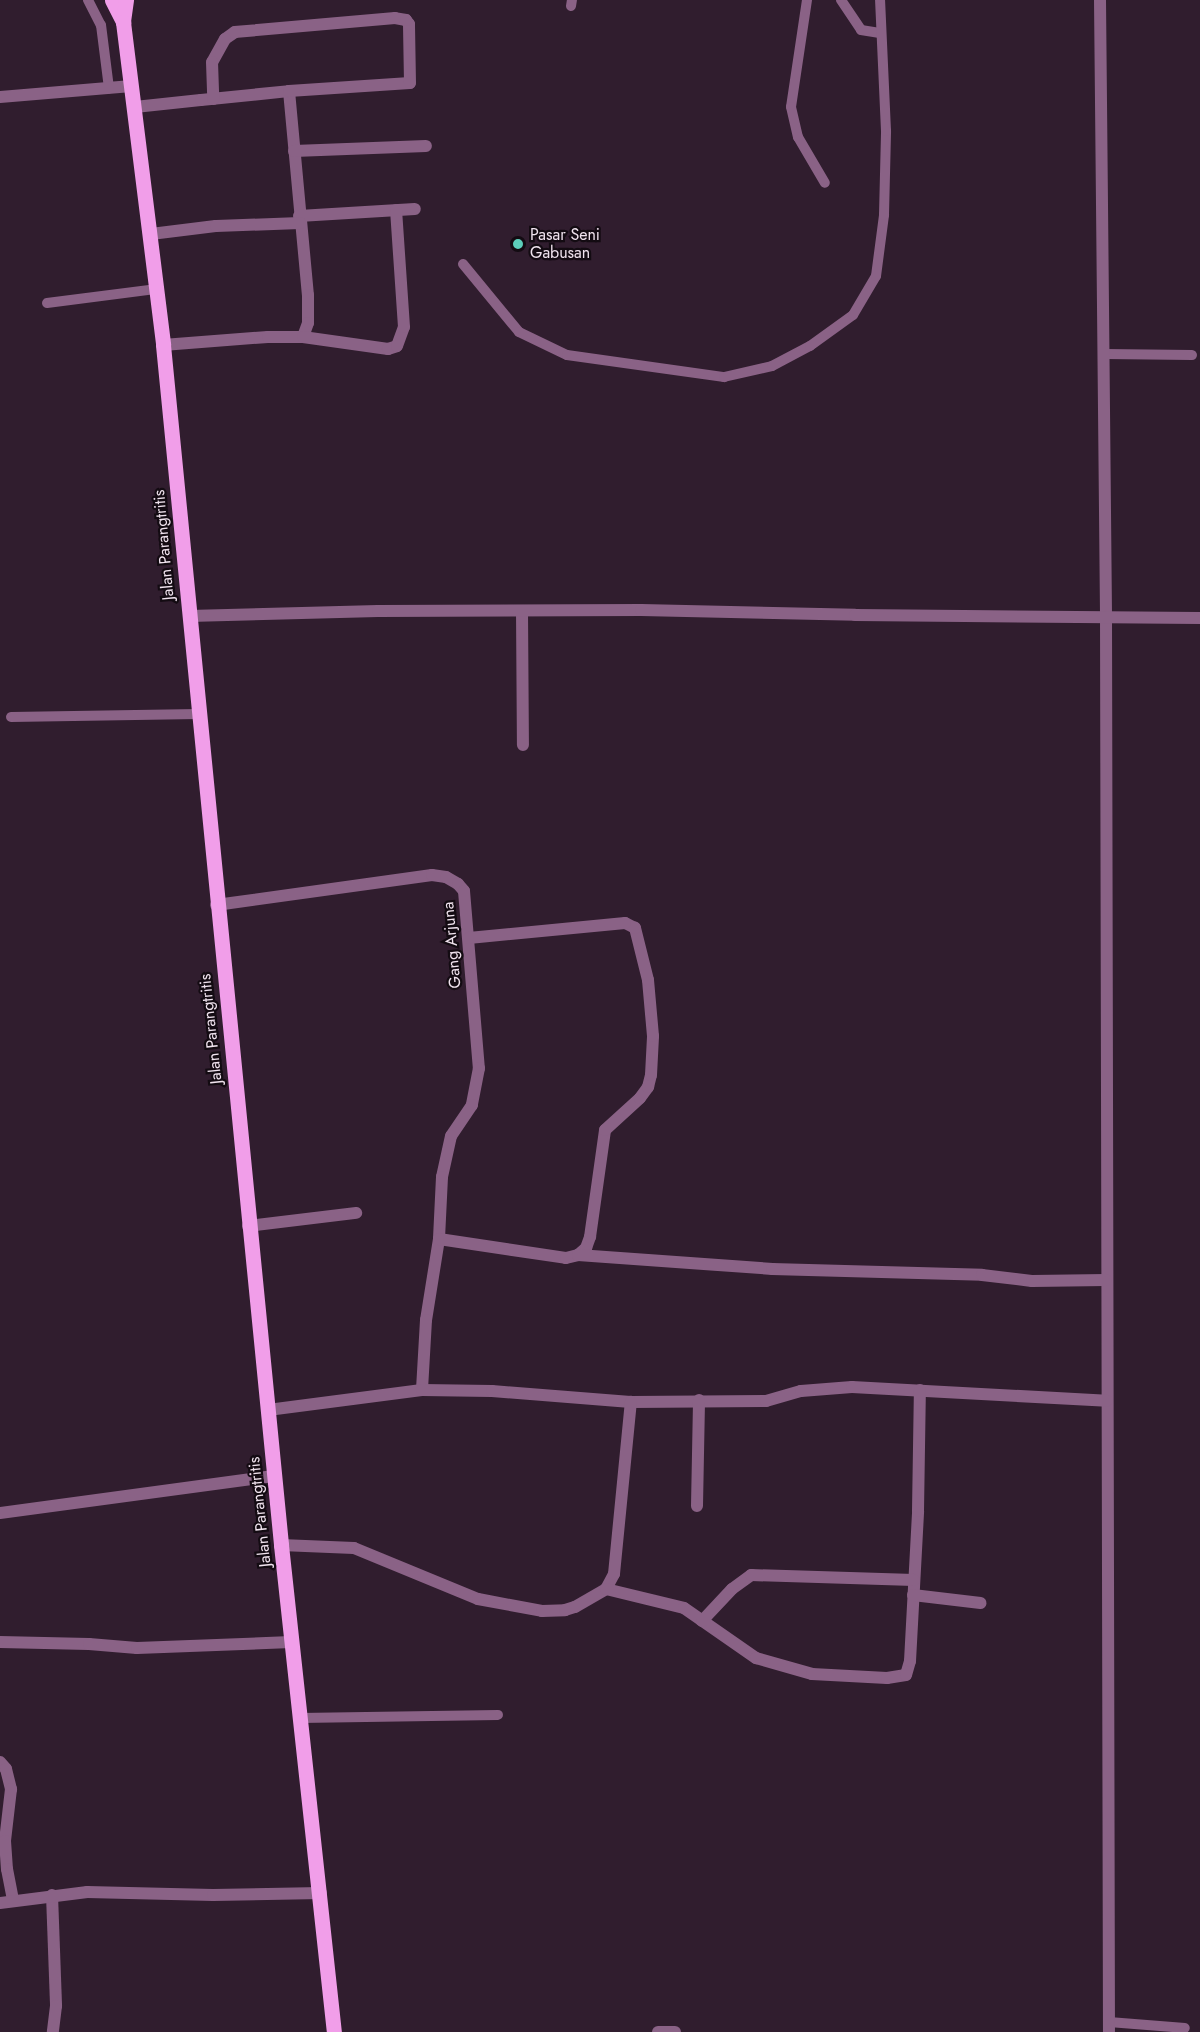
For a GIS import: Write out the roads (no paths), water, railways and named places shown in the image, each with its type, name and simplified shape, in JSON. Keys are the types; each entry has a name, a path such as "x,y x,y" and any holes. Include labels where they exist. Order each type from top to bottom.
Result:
{"main road":[{"name":"Jalan Parangtritis","path":"112,0 123,22"},
{"name":"Jalan Parangtritis","path":"126,0 123,22 163,345 248,1226 291,1642 321,1893 334,2032"}],"street":[{"path":"1100,0 1105,354 1106,1280 1110,1637 1109,2027"},
{"path":"135,107 213,99 289,91 410,83 408,22 395,18 235,32 225,39 212,62 213,99"},
{"path":"0,96 132,86"},
{"path":"289,91 299,219 308,295 308,323 303,337"},
{"path":"294,151 426,146"},
{"path":"150,234 415,209"},
{"path":"163,345 268,337 303,337 388,349 397,346 404,327 396,210"},
{"path":"189,616 378,611 641,610 855,615 1200,618"},
{"path":"522,611 523,745"},
{"name":"Gang Arjuna","path":"216,905 411,878 446,876 459,884 464,891 479,1068 472,1106 451,1136 442,1176 439,1239"},
{"path":"469,938 625,923 635,928 638,936 648,980 653,1036 651,1075 648,1087 640,1098 605,1130 590,1237 586,1248 578,1255"},
{"path":"248,1226 356,1213"},
{"path":"422,1390 426,1320 439,1239 566,1258 578,1255 772,1269 982,1275 1032,1281 1106,1280"},
{"path":"268,1410 422,1390 492,1391 630,1402 766,1401 822,1388 920,1390 1107,1401"},
{"path":"606,1589 684,1608 756,1658 812,1674 899,1677 908,1670 914,1580 920,1390"},
{"path":"697,1506 699,1401"},
{"path":"281,1545 354,1548 478,1599 542,1611 566,1610 606,1589 614,1574 630,1402"},
{"path":"0,1513 274,1476"},
{"path":"702,1620 732,1588 751,1575 914,1580"},
{"path":"913,1595 981,1602"},
{"path":"0,1642 137,1648 291,1642"},
{"path":"0,1762 6,1769 10,1789 5,1841 13,1900"},
{"path":"0,1903 87,1892 213,1895 321,1893"},
{"path":"52,1895 56,2006 52,2032"},
{"path":"658,2032 675,2032"}],"lane":[{"path":"88,0 101,25 109,88"},
{"path":"807,0 791,107 798,137 825,183"},
{"path":"842,0 861,30 880,33"},
{"path":"463,264 519,332 567,355 724,377 772,366 810,346 853,315 876,276 884,215 886,131 880,0"},
{"path":"47,303 157,289"},
{"path":"1105,354 1192,355"},
{"path":"11,717 198,714"},
{"path":"300,1718 498,1715"},
{"path":"1109,2027 1185,2028"}],"place":[{"name":"Pasar Seni Gabusan","path":"518,244"}]}
